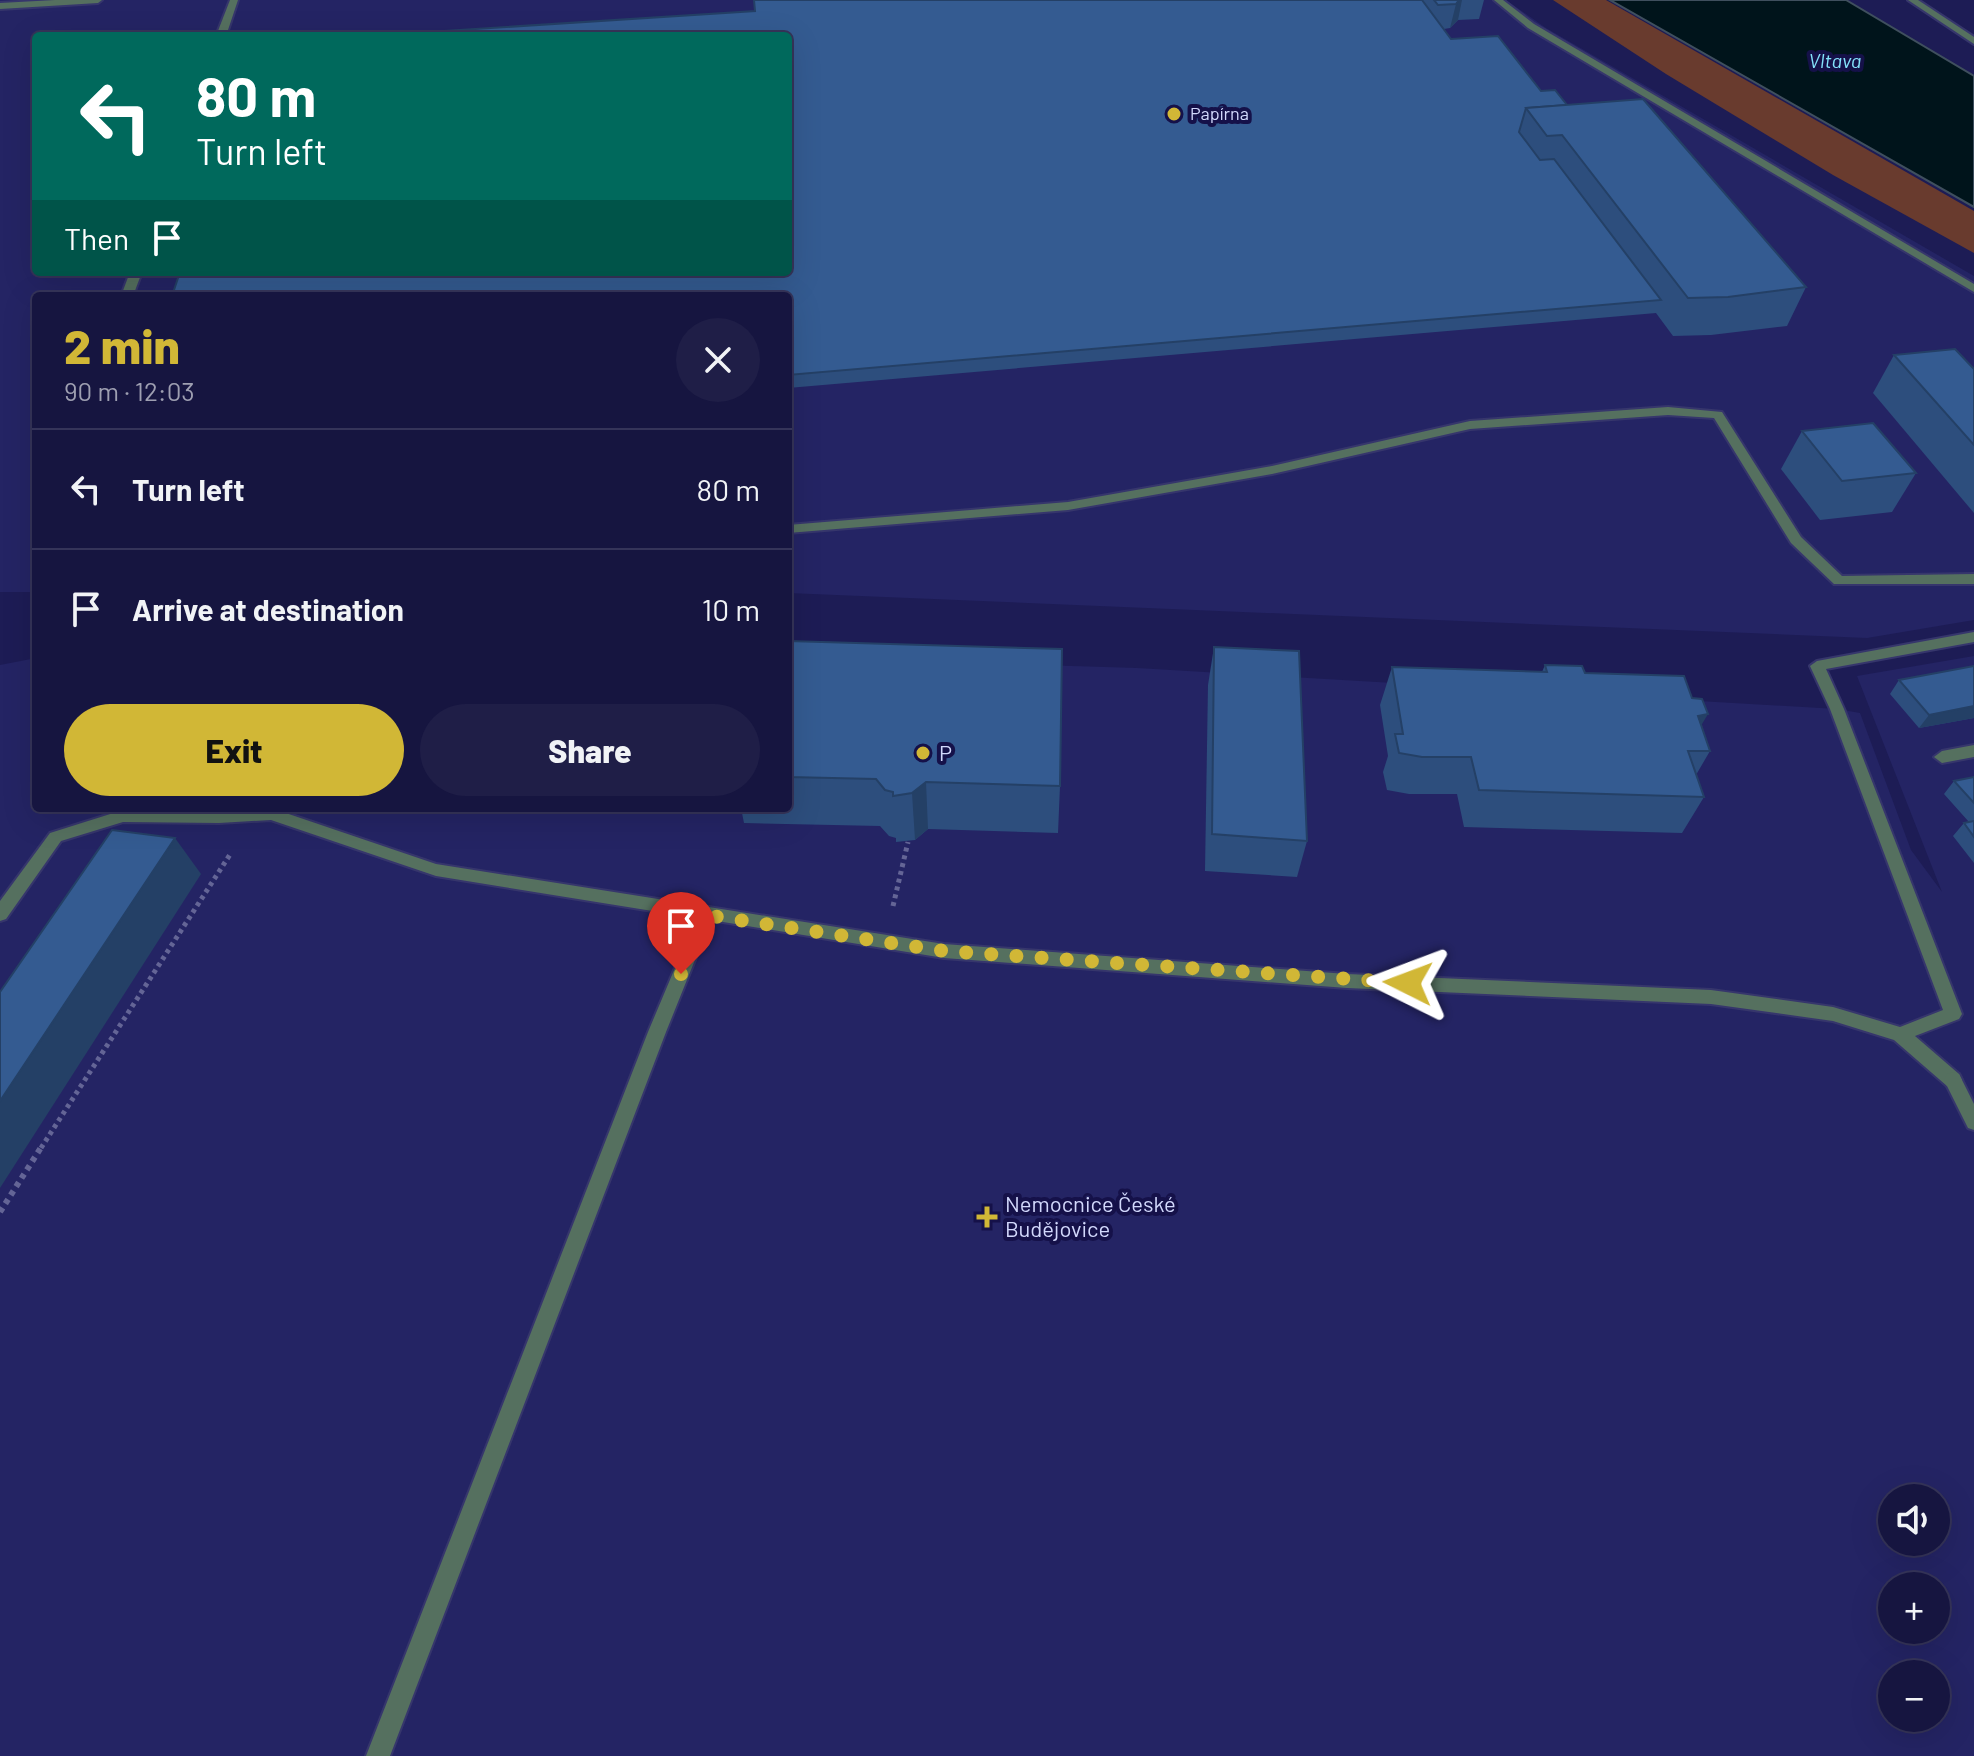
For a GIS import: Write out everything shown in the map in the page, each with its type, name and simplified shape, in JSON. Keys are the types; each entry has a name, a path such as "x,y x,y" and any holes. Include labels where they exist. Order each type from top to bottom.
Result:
{"street":[{"path":"0,6 98,0"},
{"path":"222,32 234,0"},
{"path":"1498,0 1531,26 1974,289"},
{"path":"1912,0 1974,41"},
{"path":"792,529 1068,506 1272,470 1470,425 1668,411 1718,415 1796,540 1839,581 1974,579"},
{"path":"1900,1034 1953,1014 1837,709 1817,666 1974,637"},
{"path":"1942,757 1974,751"},
{"path":"0,914 56,837 123,816 219,817 262,812"},
{"path":"273,812 436,870 944,951 1331,980 1711,997 1833,1014 1900,1034 1953,1080 1974,1122"},
{"path":"378,1756 705,915"}],"path":[{"path":"0,1212 243,835 269,812"},
{"path":"884,942 908,842"}],"shaded area":[{"path":"0,0 1506,0 1546,28 1974,276 1974,620 1867,638 792,593 792,292 32,292 32,592 0,592"},
{"path":"1553,0 1606,0 1974,211 1974,253 1833,175 1666,74"},
{"name":"Nemocnice České Budějovice","path":"1974,656 1974,1756 0,1756 0,665 32,659 32,812 792,812 792,657 1137,668 1837,709 1860,713 1911,850 1942,892 1857,676"}],"water":[{"name":"Vltava","path":"1610,0 1846,0 1974,76 1974,207"}],"building":[{"path":"754,0 1422,0 1451,39 1498,36 1541,91 1555,90 1567,105 1526,108 1519,132 1540,160 1554,159 1661,300 792,375 792,292 173,292 179,276 792,276 792,32 428,32 755,11"},
{"path":"1434,0 1459,0 1456,4 1438,5"},
{"path":"1643,99 1806,287 1728,297 1688,298 1562,135 1547,136 1526,108"},
{"path":"1955,349 1974,369 1974,445 1894,355"},
{"path":"1873,423 1916,473 1842,481 1802,431"},
{"name":"P","path":"792,641 1062,649 1060,786 926,782 912,793 893,796 893,792 885,790 876,779 792,777"},
{"path":"1214,647 1299,651 1307,841 1212,834"},
{"path":"1545,665 1582,666 1585,673 1684,676 1692,698 1702,699 1708,714 1698,716 1710,751 1688,751 1704,797 1479,790 1471,757 1422,757 1399,753 1395,734 1403,734 1392,667 1547,672"},
{"path":"1974,666 1974,706 1929,715 1899,680"},
{"path":"1974,777 1974,803 1954,781"},
{"path":"1974,821 1974,837 1964,823"},
{"path":"112,830 175,838 0,1101 0,992"}],"place":[{"name":"Papírna","path":"1174,114"},
{"name":"P","path":"923,753"},
{"name":"Nemocnice České Budějovice","path":"987,1217"}],"route":[{"path":"681,974 705,915 944,951 1408,983"}]}
